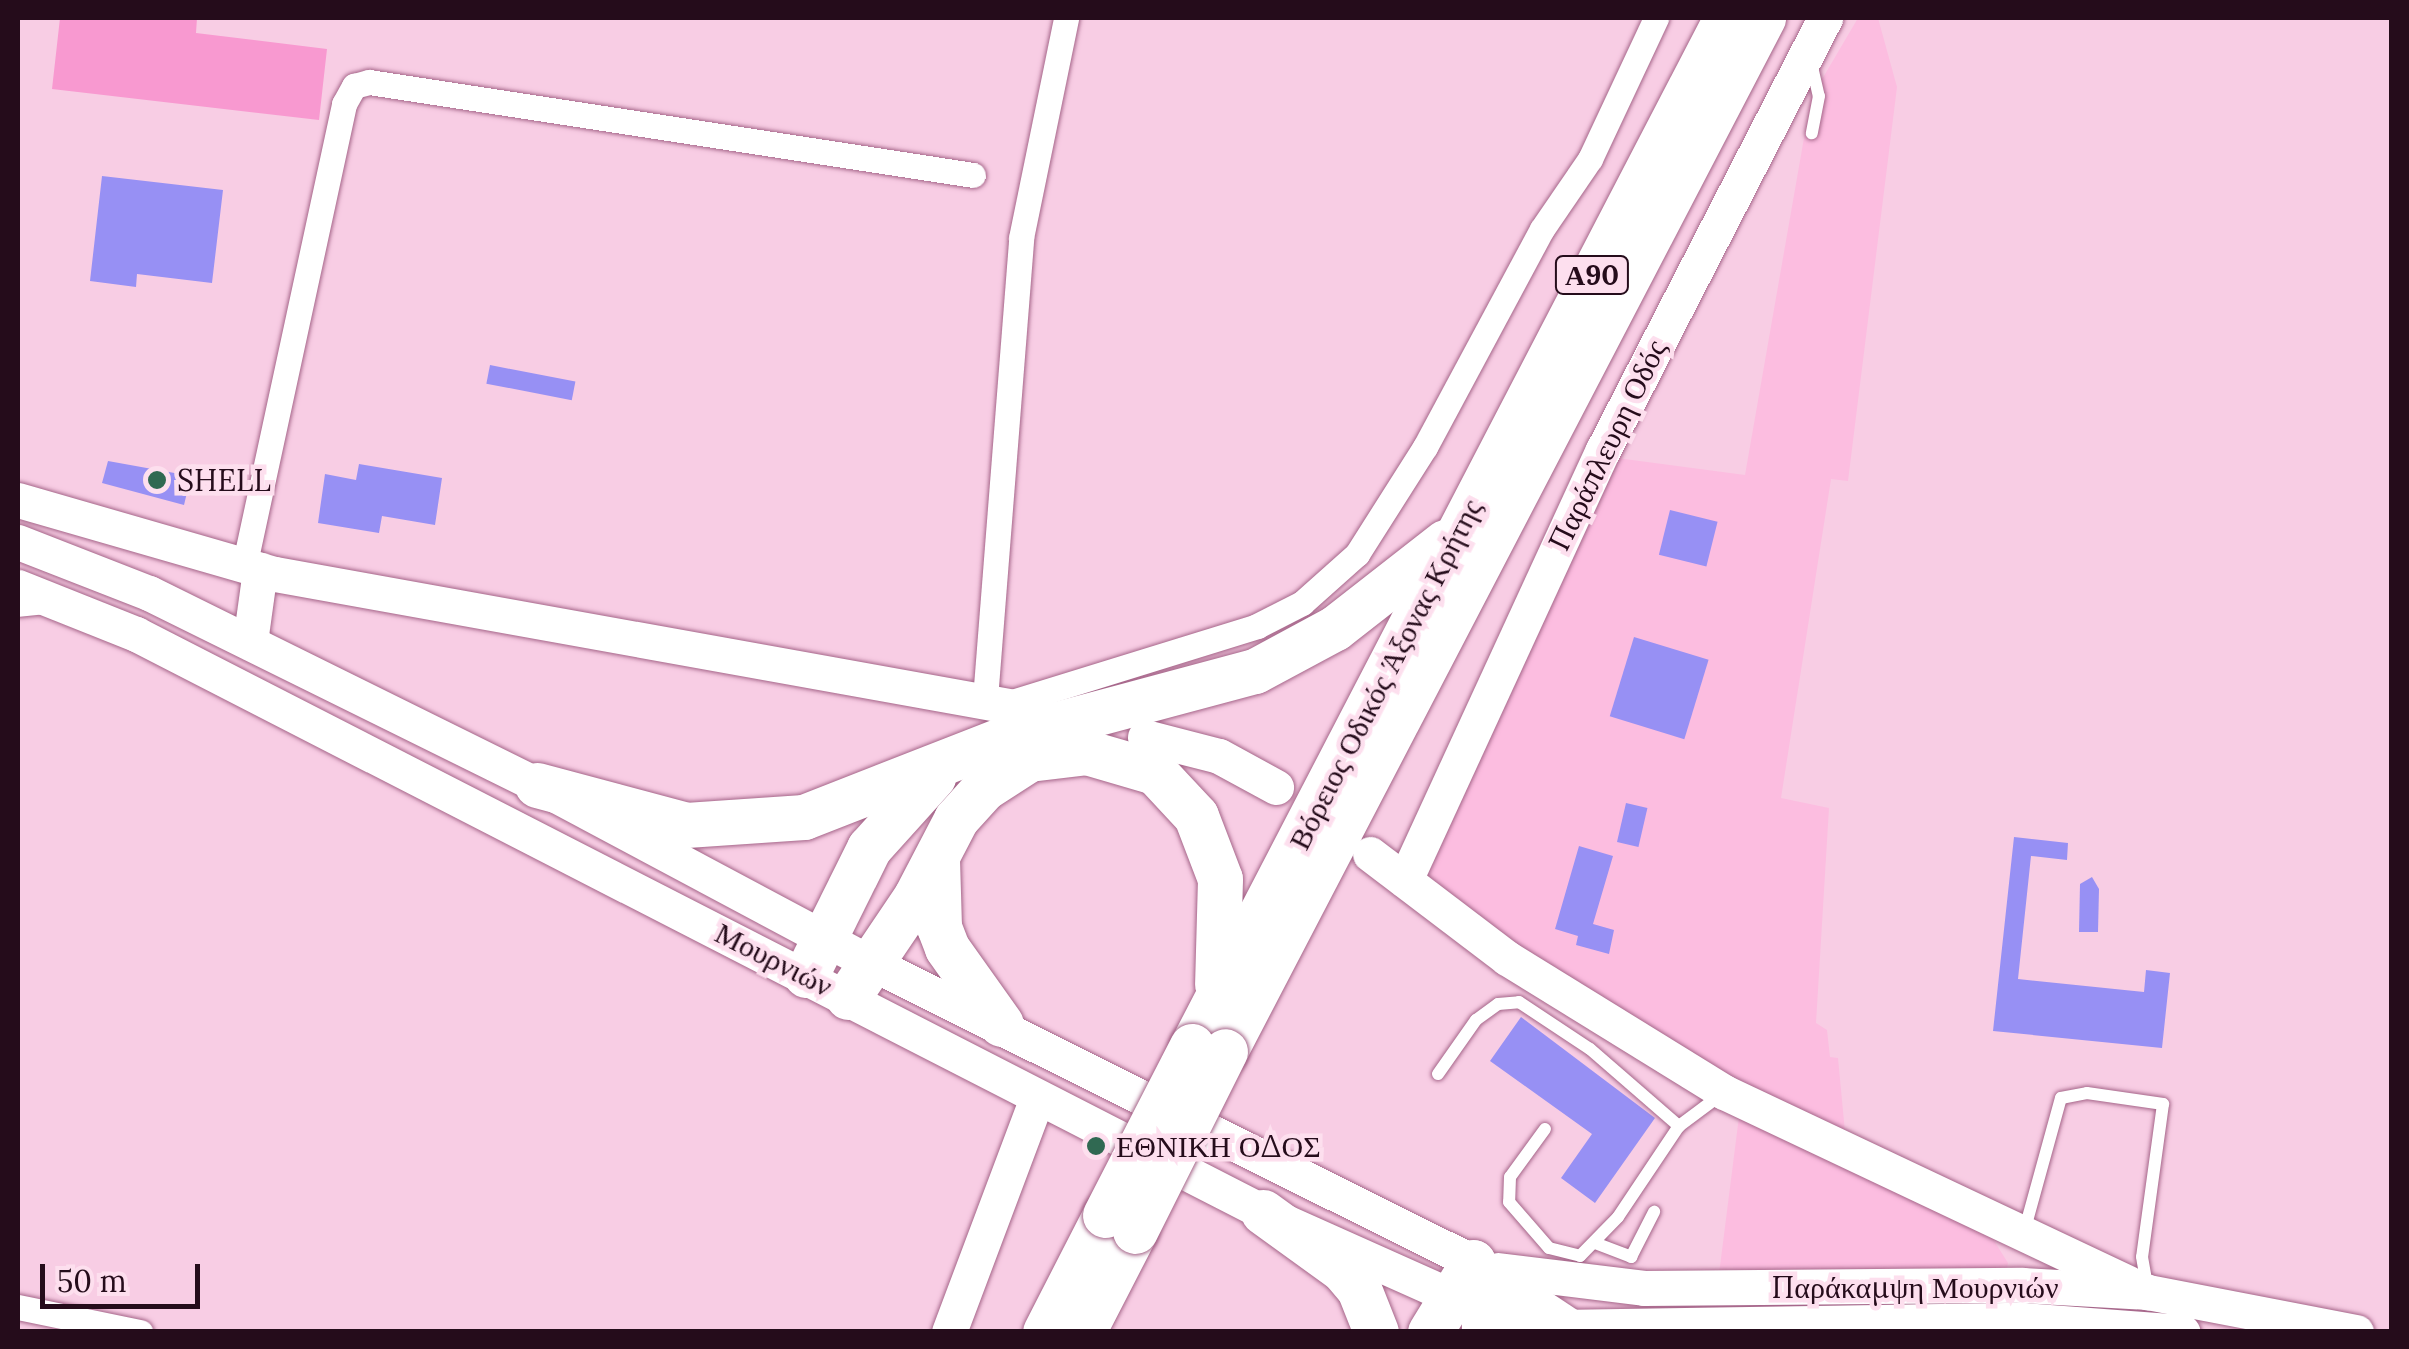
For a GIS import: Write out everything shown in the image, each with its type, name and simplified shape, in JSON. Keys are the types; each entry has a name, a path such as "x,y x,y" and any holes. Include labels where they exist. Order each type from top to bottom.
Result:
{"highway":[{"name":"Βόρειος Οδικός Άξονας Κρήτης","path":"1209,1048 1216,998 1726,18"},
{"name":"Βόρειος Οδικός Άξονας Κρήτης","path":"1046,1332 1120,1223 1209,1048 1763,18"},
{"path":"536,786 650,820 724,828 804,817 1008,737 1255,671 1335,628 1459,532"},
{"path":"859,980 938,852 984,788 1029,759 1086,752 1155,772 1196,816 1220,879 1216,998"},
{"path":"815,957 868,848 918,788 958,758"},
{"path":"938,852 939,927 947,948 1001,1024"},
{"path":"1264,1212 1343,1270 1359,1289 1376,1332"},
{"name":"Βόρειος Οδικός Άξονας Κρήτης","path":"1094,1321 1120,1223"},
{"path":"1430,1332 1474,1299"}],"main road":[{"name":"Παράπλευρη Οδός","path":"1405,880 1603,450 1826,18"},
{"path":"18,500 252,569 1008,704"},
{"path":"18,542 250,642 536,786 859,980 1001,1024 1474,1299"},
{"path":"250,642 252,569"},
{"name":"Μουρνιών","path":"18,588 136,634 815,957"},
{"path":"1145,737 1219,756 1276,787"},
{"path":"1370,854 1524,969 1724,1092 2148,1292"},
{"name":"Μουρνιών","path":"859,980 1036,1100 1264,1212 1474,1299 1574,1328"},
{"path":"948,1332 1036,1100"},
{"path":"2022,1320 2023,1234"},
{"name":"Παράκαμψη Μουρνιών","path":"1474,1299 1509,1274 1644,1288 2022,1285 2148,1292 2356,1332"},
{"name":"Μουρνιών","path":"1474,1299 1531,1332"},
{"name":"Παράκαμψη Μουρνιών","path":"1531,1332 2022,1320 2183,1332"}],"street":[{"path":"1066,18 1020,238 1008,704 1244,632 1302,603 1357,554 1425,447 1542,229 1590,159 1656,18"},
{"path":"252,569 344,104 354,86 369,82 973,176"},
{"path":"18,1307 140,1332"}],"lane":[{"path":"1808,54 1819,96 1812,132"},
{"path":"18,611 68,605"},
{"path":"1438,1074 1476,1020 1498,1004 1520,1002 1590,1049 1679,1126"},
{"path":"1545,1129 1510,1177 1509,1202 1549,1248 1580,1256 1595,1243 1679,1126 1724,1092"},
{"path":"2023,1234 2061,1098 2088,1094 2163,1104 2142,1257 2148,1292"},
{"path":"1595,1243 1631,1257 1654,1212"}],"shaded area":[{"path":"60,18 197,18 196,33 327,49 319,120 52,89"},
{"path":"1858,18 1878,18 1897,87 1848,481 1831,479 1781,798 1829,808 1816,1023 1827,1030 1830,1057 1838,1058 1848,1164 1993,1239 2008,1263 2006,1273 1718,1282 1742,1093 1578,995 1421,876 1617,458 1745,475 1811,98"}],"building":[{"path":"102,176 223,190 212,283 137,274 136,287 90,281"},
{"path":"490,365 575,382 572,400 486,384"},
{"path":"108,461 191,476 184,505 102,483"},
{"path":"359,464 442,478 435,525 382,516 379,533 318,523 325,474 356,480"},
{"path":"1670,510 1718,522 1706,566 1659,555"},
{"path":"1634,637 1709,660 1684,739 1610,716"},
{"path":"1626,803 1647,808 1638,847 1617,842"},
{"path":"2014,837 2068,843 2067,860 2031,856 2018,979 2144,992 2146,970 2170,973 2162,1048 1993,1031"},
{"path":"1579,846 1613,856 1593,924 1614,930 1609,954 1576,945 1578,936 1555,929"},
{"path":"2092,877 2099,889 2098,932 2079,932 2080,884"},
{"path":"1521,1017 1655,1118 1595,1203 1561,1178 1592,1134 1490,1061"}],"place":[{"name":"SHELL","path":"157,480"},
{"name":"ΕΘΝΙΚΗ ΟΔΟΣ","path":"1096,1146"}]}
